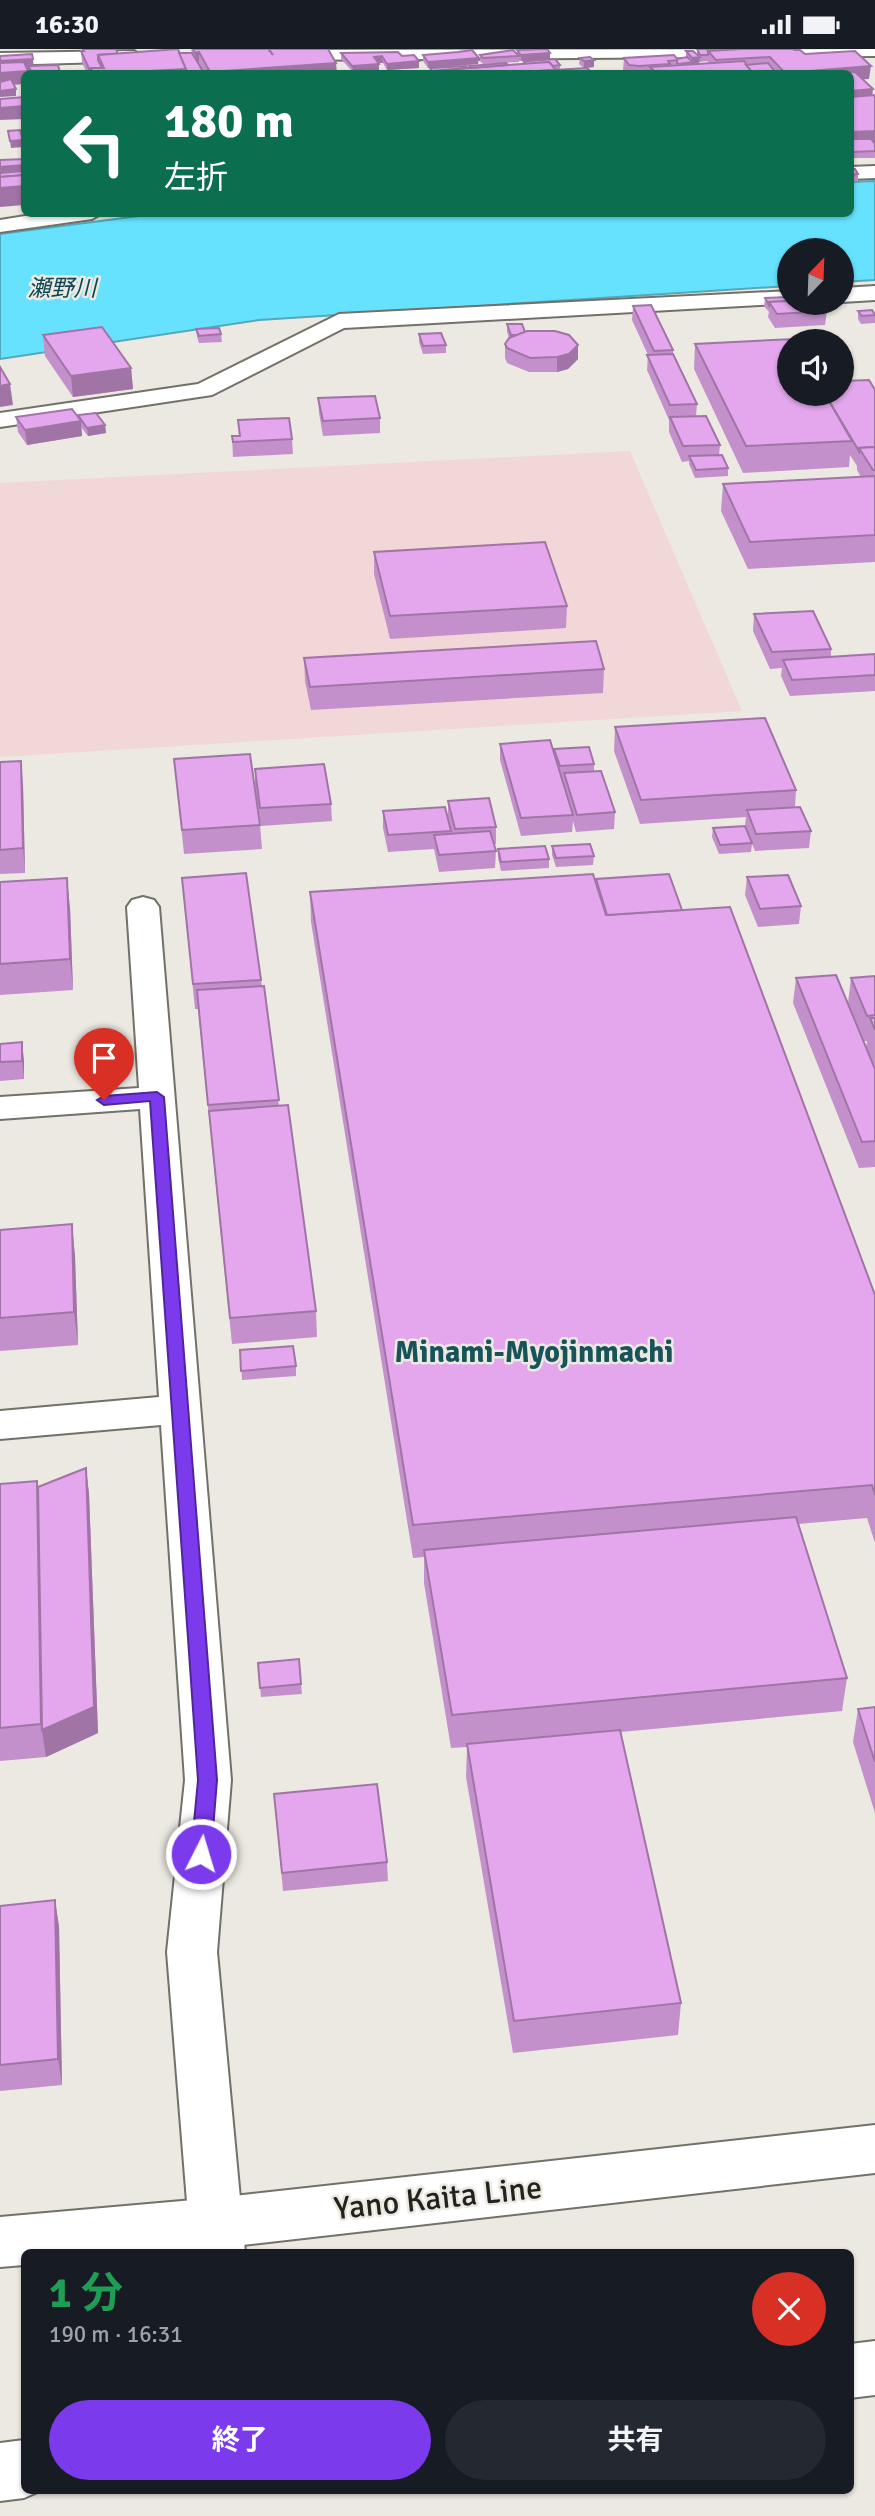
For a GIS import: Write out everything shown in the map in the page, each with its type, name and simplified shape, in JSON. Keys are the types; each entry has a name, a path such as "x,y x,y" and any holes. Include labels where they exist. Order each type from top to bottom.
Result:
{"street":[{"path":"459,70 596,59 847,50 871,59"},
{"path":"265,55 329,52 596,59"},
{"path":"329,52 342,70"},
{"path":"0,59 72,61 148,57"},
{"path":"854,173 875,172"},
{"path":"0,226 64,217"},
{"path":"854,294 875,293"},
{"path":"0,420 204,390 339,321 777,299"},
{"path":"143,907 208,1780 192,1952 217,2237"},
{"path":"0,1108 157,1097"},
{"path":"0,1425 180,1409"},
{"name":"Yano Kaita Line","path":"0,2242 217,2237 875,2149"},
{"path":"854,2371 875,2368"},
{"path":"0,2472 21,2469"}],"shaded area":[{"path":"630,451 742,711 0,757 0,483"}],"water":[{"name":"瀬野川","path":"875,181 875,280 854,281 854,238 777,238 777,287 259,320 0,359 0,234 131,217 854,217 854,182"}],"building":[{"path":"83,49 116,49 118,54 98,55 102,68 90,70 81,51 84,51"},
{"path":"178,49 186,69 92,70 91,68 104,68 98,55"},
{"path":"193,49 268,49 273,55 269,49 328,49 336,63 209,70 199,52 195,53"},
{"path":"547,49 550,53 521,55 517,50"},
{"path":"697,49 729,50 708,51 708,55 700,55"},
{"path":"793,49 805,54 855,51 871,66 782,70 770,57 716,60 708,51"},
{"path":"472,50 479,58 428,62 423,55 458,52"},
{"path":"513,50 519,56 483,58 480,55"},
{"path":"686,51 693,51 700,57 692,58"},
{"path":"398,52 402,56 414,55 419,61 387,64 382,56 374,57 379,64 352,66 341,53"},
{"path":"179,53 192,53 202,70 186,69"},
{"path":"32,54 33,59 0,61 0,56"},
{"path":"674,55 678,60 668,61 670,64 639,66 629,65 624,58"},
{"path":"590,57 594,60 584,61 580,58"},
{"path":"687,57 693,62 677,63 677,59"},
{"path":"555,59 560,65 524,62 528,61"},
{"path":"744,61 751,70 653,70 650,67"},
{"path":"24,62 28,70 0,73 0,63"},
{"path":"549,62 556,70 442,70"},
{"path":"506,63 508,65 469,66"},
{"path":"768,63 774,70 750,70 746,65"},
{"path":"58,65 59,70 30,70 29,66"},
{"path":"466,66 467,68 431,70 430,68"},
{"path":"587,68 589,70 553,70"},
{"path":"855,72 873,89 854,91"},
{"path":"11,79 16,89 0,91 0,82"},
{"path":"875,95 875,131 854,132 854,97"},
{"path":"21,97 21,106 0,108 0,99"},
{"path":"20,130 21,140 10,141 8,131"},
{"path":"854,139 871,139 875,144 875,151 854,152"},
{"path":"21,159 21,165 0,167 0,160"},
{"path":"21,170 21,172 6,173 5,171"},
{"path":"21,171 21,175 0,177 0,173"},
{"path":"21,175 21,186 0,188 0,177"},
{"path":"765,298 777,298 777,302 769,302 769,305"},
{"path":"769,302 777,302 777,314"},
{"path":"651,305 673,350 654,351 633,306"},
{"path":"872,310 875,315 862,316 858,311"},
{"path":"507,324 522,324 525,332 511,335"},
{"path":"102,327 131,368 71,376 43,335"},
{"path":"219,328 221,334 199,336 196,329"},
{"path":"527,331 555,331 569,335 578,345 569,354 557,357 530,358 507,348 505,344 509,338"},
{"path":"441,333 446,345 423,346 419,334"},
{"path":"777,340 777,406 832,406 852,441 746,446 695,344"},
{"path":"673,354 697,404 670,405 647,355"},
{"path":"0,367 10,384 0,386"},
{"path":"869,380 875,390 875,447 859,448 859,451 832,406 854,406 854,381"},
{"path":"375,396 380,418 323,421 318,398"},
{"path":"72,409 81,421 25,430 16,417"},
{"path":"96,413 105,425 87,428 78,415"},
{"path":"706,416 720,445 683,446 670,417"},
{"path":"289,418 292,439 233,442 232,436 240,436 238,420"},
{"path":"875,447 875,470 873,470 859,448"},
{"path":"722,455 728,468 696,470 689,456"},
{"path":"875,476 875,535 750,542 723,484"},
{"path":"545,542 567,606 390,616 374,552"},
{"path":"813,611 831,649 772,652 754,614"},
{"path":"596,641 604,669 310,687 304,658"},
{"path":"875,654 875,675 792,680 783,660"},
{"path":"765,718 796,790 641,800 615,727"},
{"path":"550,740 573,815 521,818 500,744"},
{"path":"589,747 594,764 560,766 554,749"},
{"path":"250,754 260,825 182,830 174,759"},
{"path":"21,761 23,848 0,850 0,762"},
{"path":"324,764 331,804 260,808 255,769"},
{"path":"601,771 615,812 577,815 564,773"},
{"path":"489,798 496,827 455,829 448,801"},
{"path":"445,807 451,831 388,835 383,811"},
{"path":"800,807 811,831 756,834 747,810"},
{"path":"745,826 752,843 720,845 713,828"},
{"path":"490,831 496,851 439,855 434,835"},
{"path":"590,844 594,856 556,858 552,846"},
{"path":"545,846 549,859 501,862 498,849"},
{"path":"246,873 261,980 193,984 182,878"},
{"path":"593,874 606,915 730,907 875,1295 875,1495 872,1485 413,1525 310,892"},
{"path":"669,874 682,910 607,915 596,879"},
{"path":"788,875 801,906 760,909 747,877"},
{"path":"67,878 70,959 0,964 0,882"},
{"path":"836,975 875,1069 875,1141 862,1142 796,978"},
{"path":"875,976 875,1015 867,1016 851,978"},
{"path":"264,986 279,1100 208,1105 197,990"},
{"path":"22,1042 22,1061 0,1062 0,1044"},
{"path":"288,1105 316,1311 230,1318 209,1111"},
{"path":"72,1224 74,1312 0,1318 0,1230"},
{"path":"293,1346 296,1366 241,1371 240,1350"},
{"path":"86,1468 94,1707 42,1730 38,1487"},
{"path":"37,1481 41,1724 0,1728 0,1484"},
{"path":"796,1517 847,1678 452,1715 424,1550"},
{"path":"299,1659 301,1684 260,1688 258,1663"},
{"path":"875,1707 875,1762 858,1709"},
{"path":"620,1730 681,2003 514,2021 467,1744"},
{"path":"377,1784 387,1862 282,1873 274,1794"},
{"path":"55,1900 58,2059 0,2065 0,1906"}],"district":[{"name":"Minami-Myojinmachi","path":"534,1352"}],"route":[{"path":"104,1100 157,1097 208,1780 201,1854"}]}
